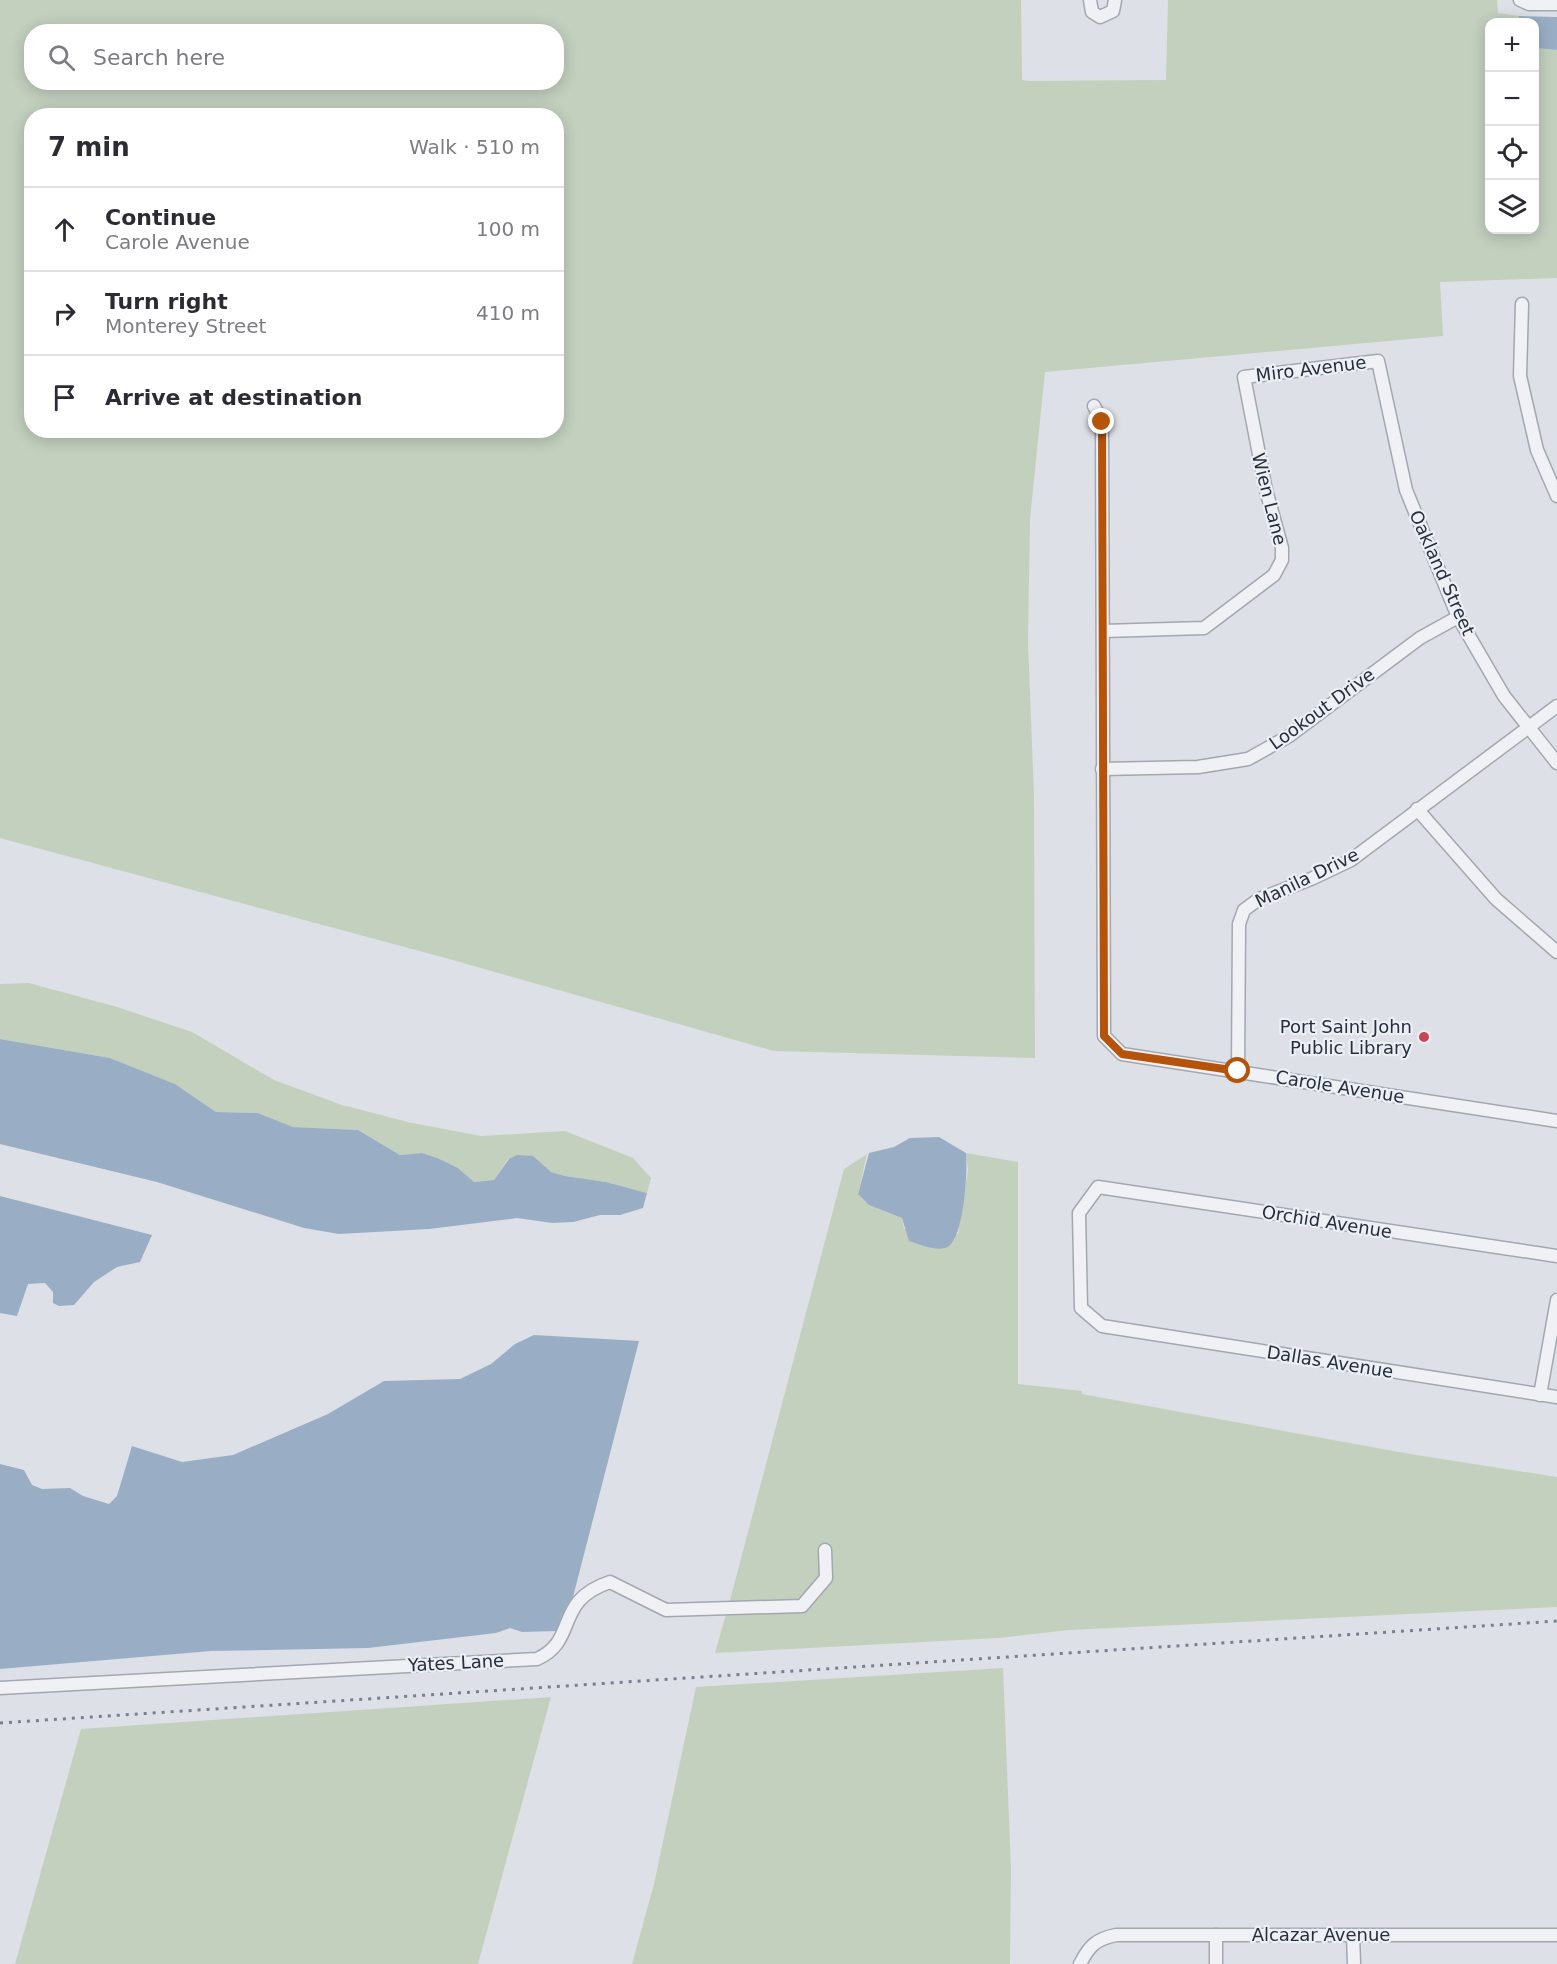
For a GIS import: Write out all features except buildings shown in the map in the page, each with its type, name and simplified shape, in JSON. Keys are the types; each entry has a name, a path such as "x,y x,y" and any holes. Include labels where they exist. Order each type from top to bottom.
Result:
{"street":[{"path":"1090,0 1092,12 1100,17 1113,11 1115,0"},
{"path":"1520,0 1529,4 1557,4"},
{"path":"1522,304 1521,376 1537,450 1557,496"},
{"name":"Miro Avenue","path":"1244,377 1378,361"},
{"name":"Oakland Street","path":"1378,361 1406,490 1458,617 1504,696 1557,763"},
{"name":"Wien Lane","path":"1103,631 1204,628 1274,575 1282,560 1282,548 1266,490 1244,377"},
{"path":"1094,406 1102,422 1102,769"},
{"name":"Lookout Drive","path":"1102,769 1198,767 1248,759 1289,736 1420,638 1458,617"},
{"name":"Manila Drive","path":"1238,1071 1239,924 1244,910 1259,899 1311,879 1351,860 1557,706"},
{"name":"Carole Avenue","path":"1102,769 1104,1036 1122,1054 1557,1121"},
{"path":"1418,809 1496,899 1557,952"},
{"name":"Orchid Avenue","path":"1102,1326 1081,1308 1079,1214 1098,1187 1557,1256"},
{"path":"1540,1395 1557,1300"},
{"name":"Dallas Avenue","path":"1102,1326 1557,1397"},
{"name":"Yates Lane","path":"0,1688 537,1659 550,1653 559,1643 571,1609 582,1595 594,1587 610,1582 666,1610 802,1606 826,1578 825,1550"},
{"name":"Alcazar Avenue","path":"1080,1964 1088,1947 1101,1938 1116,1935 1557,1935"},
{"path":"1216,1935 1216,1964"},
{"path":"1353,1935 1354,1964"}],"green space":[{"path":"0,0 1021,0 1022,80 1029,81 1166,80 1168,0 1497,0 1498,13 1519,16 1519,18 1485,18 1485,234 1539,234 1539,48 1557,50 1557,278 1440,282 1443,336 1045,372 1030,519 1028,641 1034,796 1035,1058 774,1051 442,957 0,838"},
{"path":"29,983 117,1007 192,1032 274,1080 342,1105 412,1123 481,1136 565,1131 633,1158 651,1178 647,1193 606,1182 565,1176 508,1159 494,1180 474,1182 458,1168 422,1153 400,1155 358,1130 293,1127 258,1113 216,1112 175,1084 110,1058 0,1039 0,984"},
{"path":"966,1153 1018,1162 1018,1384 1082,1391 1082,1394 1410,1454 1557,1477 1557,1607 1069,1630 998,1638 715,1653 726,1614 803,1611 832,1579 831,1545 820,1545 820,1576 799,1601 729,1604 844,1169 867,1154 858,1194 869,1205 902,1218 904,1229 958,1234 968,1170"},
{"path":"1003,1668 1011,1868 1010,1964 632,1964 654,1884 696,1687"},
{"path":"551,1697 478,1964 15,1964 81,1729"}],"water":[{"path":"1519,16 1557,17 1557,50 1539,48 1539,18 1519,18"},
{"path":"0,1039 110,1058 175,1084 216,1112 258,1113 293,1127 358,1130 400,1155 422,1153 437,1158 458,1168 474,1182 494,1180 509,1159 517,1155 533,1156 551,1172 606,1182 647,1193 643,1208 620,1215 600,1215 573,1222 552,1223 517,1218 429,1229 339,1234 304,1228 157,1182 0,1144"},
{"path":"939,1137 966,1153 966,1162 961,1221 957,1234 951,1244 945,1248 936,1249 909,1241 902,1218 869,1205 858,1194 869,1153 894,1147 910,1138"},
{"path":"0,1196 152,1235 140,1262 117,1267 94,1282 74,1305 59,1306 53,1303 53,1292 45,1283 28,1284 17,1316 0,1313"},
{"path":"534,1335 639,1341 573,1597 566,1607 557,1631 522,1632 510,1628 496,1633 368,1648 211,1651 0,1669 0,1464 24,1470 32,1485 42,1489 70,1488 83,1496 109,1504 117,1496 132,1446 182,1462 233,1455 328,1414 384,1381 460,1379 491,1364 515,1344"}],"railway":[{"path":"0,1723 1557,1621"}],"place":[{"name":"Port Saint John Public Library","path":"1424,1037"}],"route":[{"path":"1102,422 1104,1036 1111,1046 1122,1054 1238,1071"}]}
